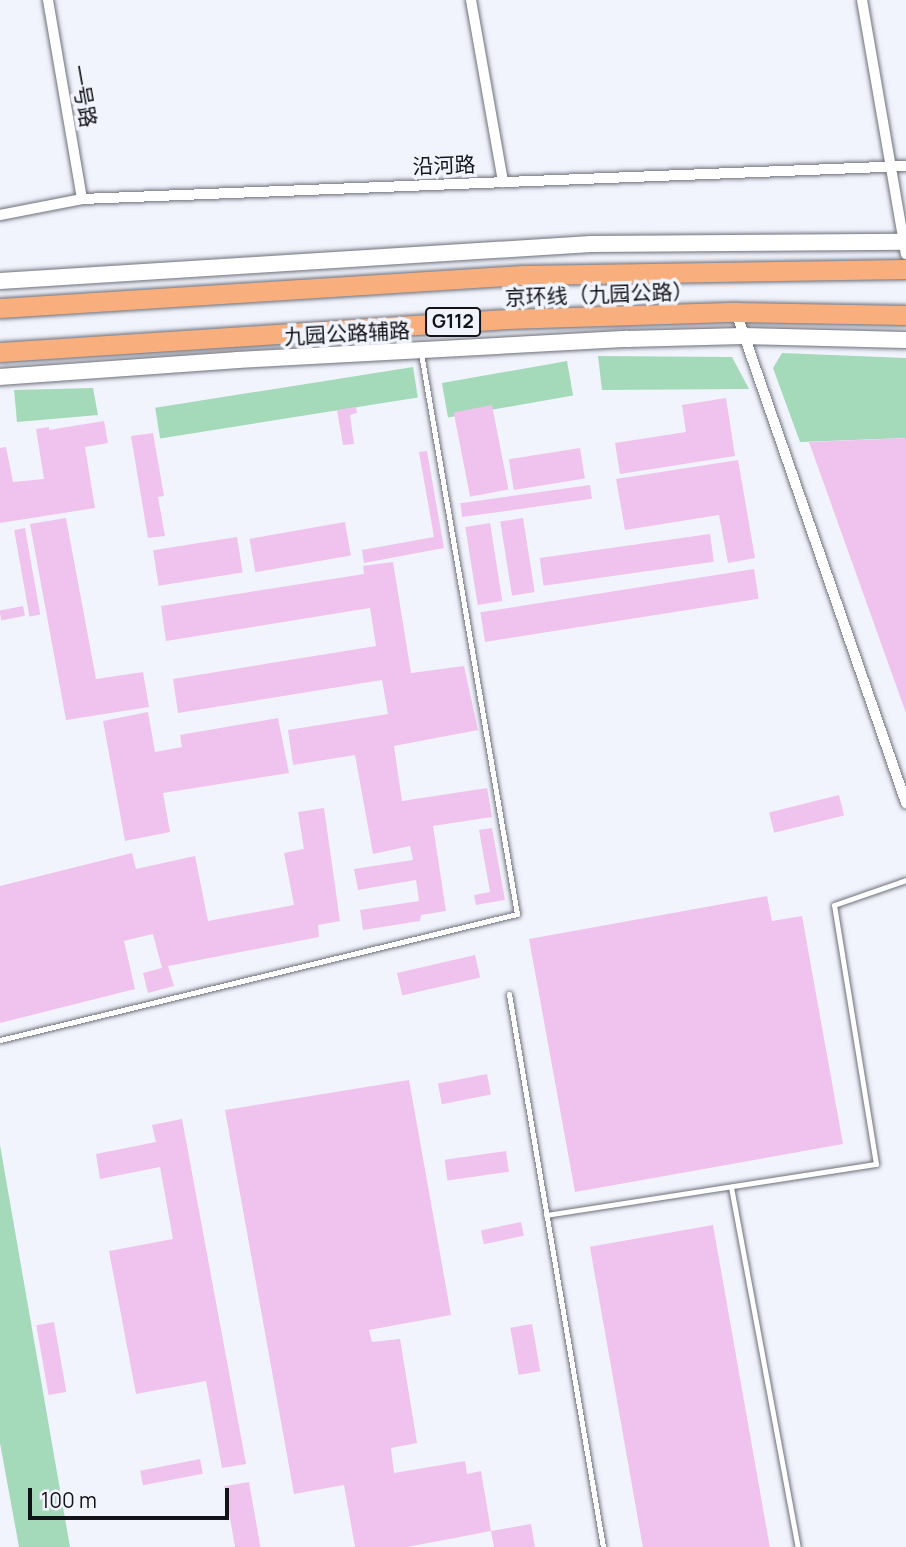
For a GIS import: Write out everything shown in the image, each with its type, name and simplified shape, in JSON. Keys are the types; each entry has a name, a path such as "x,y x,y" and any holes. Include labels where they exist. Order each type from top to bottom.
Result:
{"highway":[{"name":"京环线（九园公路）","path":"0,308 522,275 906,269"},
{"name":"京环线（九园公路）","path":"0,352 507,319 736,312 906,315"}],"street":[{"name":"一号路","path":"48,0 82,199"},
{"path":"471,0 503,182"},
{"path":"0,281 591,244 906,246 862,0"},
{"name":"沿河路","path":"0,215 82,199 906,166"},
{"path":"736,312 906,803"},
{"name":"九园公路辅路","path":"0,377 421,350 743,336 906,340"}],"lane":[{"path":"0,1040 516,914 421,350"},
{"path":"547,1215 876,1164 834,905 906,880"},
{"path":"509,994 603,1547"},
{"path":"731,1187 798,1547"}],"green space":[{"path":"782,353 906,358 906,438 800,442 773,368"},
{"path":"598,356 732,357 749,389 602,390"},
{"path":"567,361 573,395 448,418 442,383"},
{"path":"413,367 418,398 160,438 155,408"},
{"path":"93,388 98,415 17,422 14,390"},
{"path":"0,1145 70,1547 19,1547 0,1443"}],"building":[{"path":"726,398 735,456 620,474 615,443 686,432 682,405"},
{"path":"492,405 508,489 470,497 454,412"},
{"path":"356,407 357,413 350,415 354,444 343,445 337,410"},
{"path":"104,421 108,443 85,447 95,508 0,523 0,448 6,447 13,482 44,479 36,429 49,427 49,430"},
{"path":"153,433 164,496 158,497 165,536 148,538 131,436"},
{"path":"906,438 906,713 809,442"},
{"path":"580,448 585,479 514,490 509,459"},
{"path":"427,451 444,548 364,563 362,550 434,537 419,452"},
{"path":"738,460 755,558 728,563 719,515 625,530 616,479"},
{"path":"590,485 592,499 462,517 460,503"},
{"path":"66,518 96,679 143,672 149,707 66,720 30,524"},
{"path":"523,518 535,592 512,596 500,522"},
{"path":"345,522 351,555 255,572 249,539"},
{"path":"490,523 502,601 478,605 465,527"},
{"path":"25,528 40,615 29,617 14,530"},
{"path":"710,534 714,562 544,586 540,558"},
{"path":"237,537 243,573 159,586 153,550"},
{"path":"393,562 411,673 464,666 478,730 394,746 402,801 487,788 492,817 433,826 446,911 421,915 420,921 363,930 360,910 419,901 416,880 358,890 354,869 413,860 410,846 373,854 355,755 293,765 288,730 388,714 382,680 178,713 173,679 376,646 370,608 166,641 161,606 364,574 363,566"},
{"path":"754,569 759,599 485,642 480,612"},
{"path":"23,606 25,616 1,620 0,610"},
{"path":"148,712 155,752 182,747 180,735 278,718 289,773 163,793 170,832 125,841 103,721"},
{"path":"839,795 844,815 774,833 769,812"},
{"path":"324,808 340,921 318,925 319,937 168,966 174,986 148,993 143,973 162,968 153,934 124,941 135,989 0,1023 0,886 132,853 136,869 195,856 208,921 294,905 284,853 304,849 298,812"},
{"path":"492,828 505,900 476,905 474,895 490,892 479,830"},
{"path":"767,896 772,921 802,916 843,1144 575,1192 529,939"},
{"path":"475,955 480,977 402,995 397,973"},
{"path":"487,1074 491,1095 442,1104 438,1084"},
{"path":"409,1080 451,1315 369,1330 372,1342 400,1339 417,1443 391,1448 394,1473 465,1461 467,1474 481,1471 491,1531 407,1547 355,1547 344,1485 294,1494 225,1110"},
{"path":"182,1119 246,1464 222,1468 206,1381 136,1394 109,1251 173,1239 160,1167 100,1179 96,1154 156,1142 152,1125"},
{"path":"506,1151 509,1172 448,1180 445,1160"},
{"path":"521,1222 524,1236 484,1244 481,1231"},
{"path":"713,1225 770,1547 643,1547 590,1247"},
{"path":"54,1322 66,1392 49,1395 36,1325"},
{"path":"532,1324 540,1371 519,1375 510,1328"},
{"path":"200,1459 203,1474 143,1485 140,1471"},
{"path":"249,1482 260,1547 235,1547 224,1486"},
{"path":"531,1524 535,1547 494,1547 491,1531"}]}
